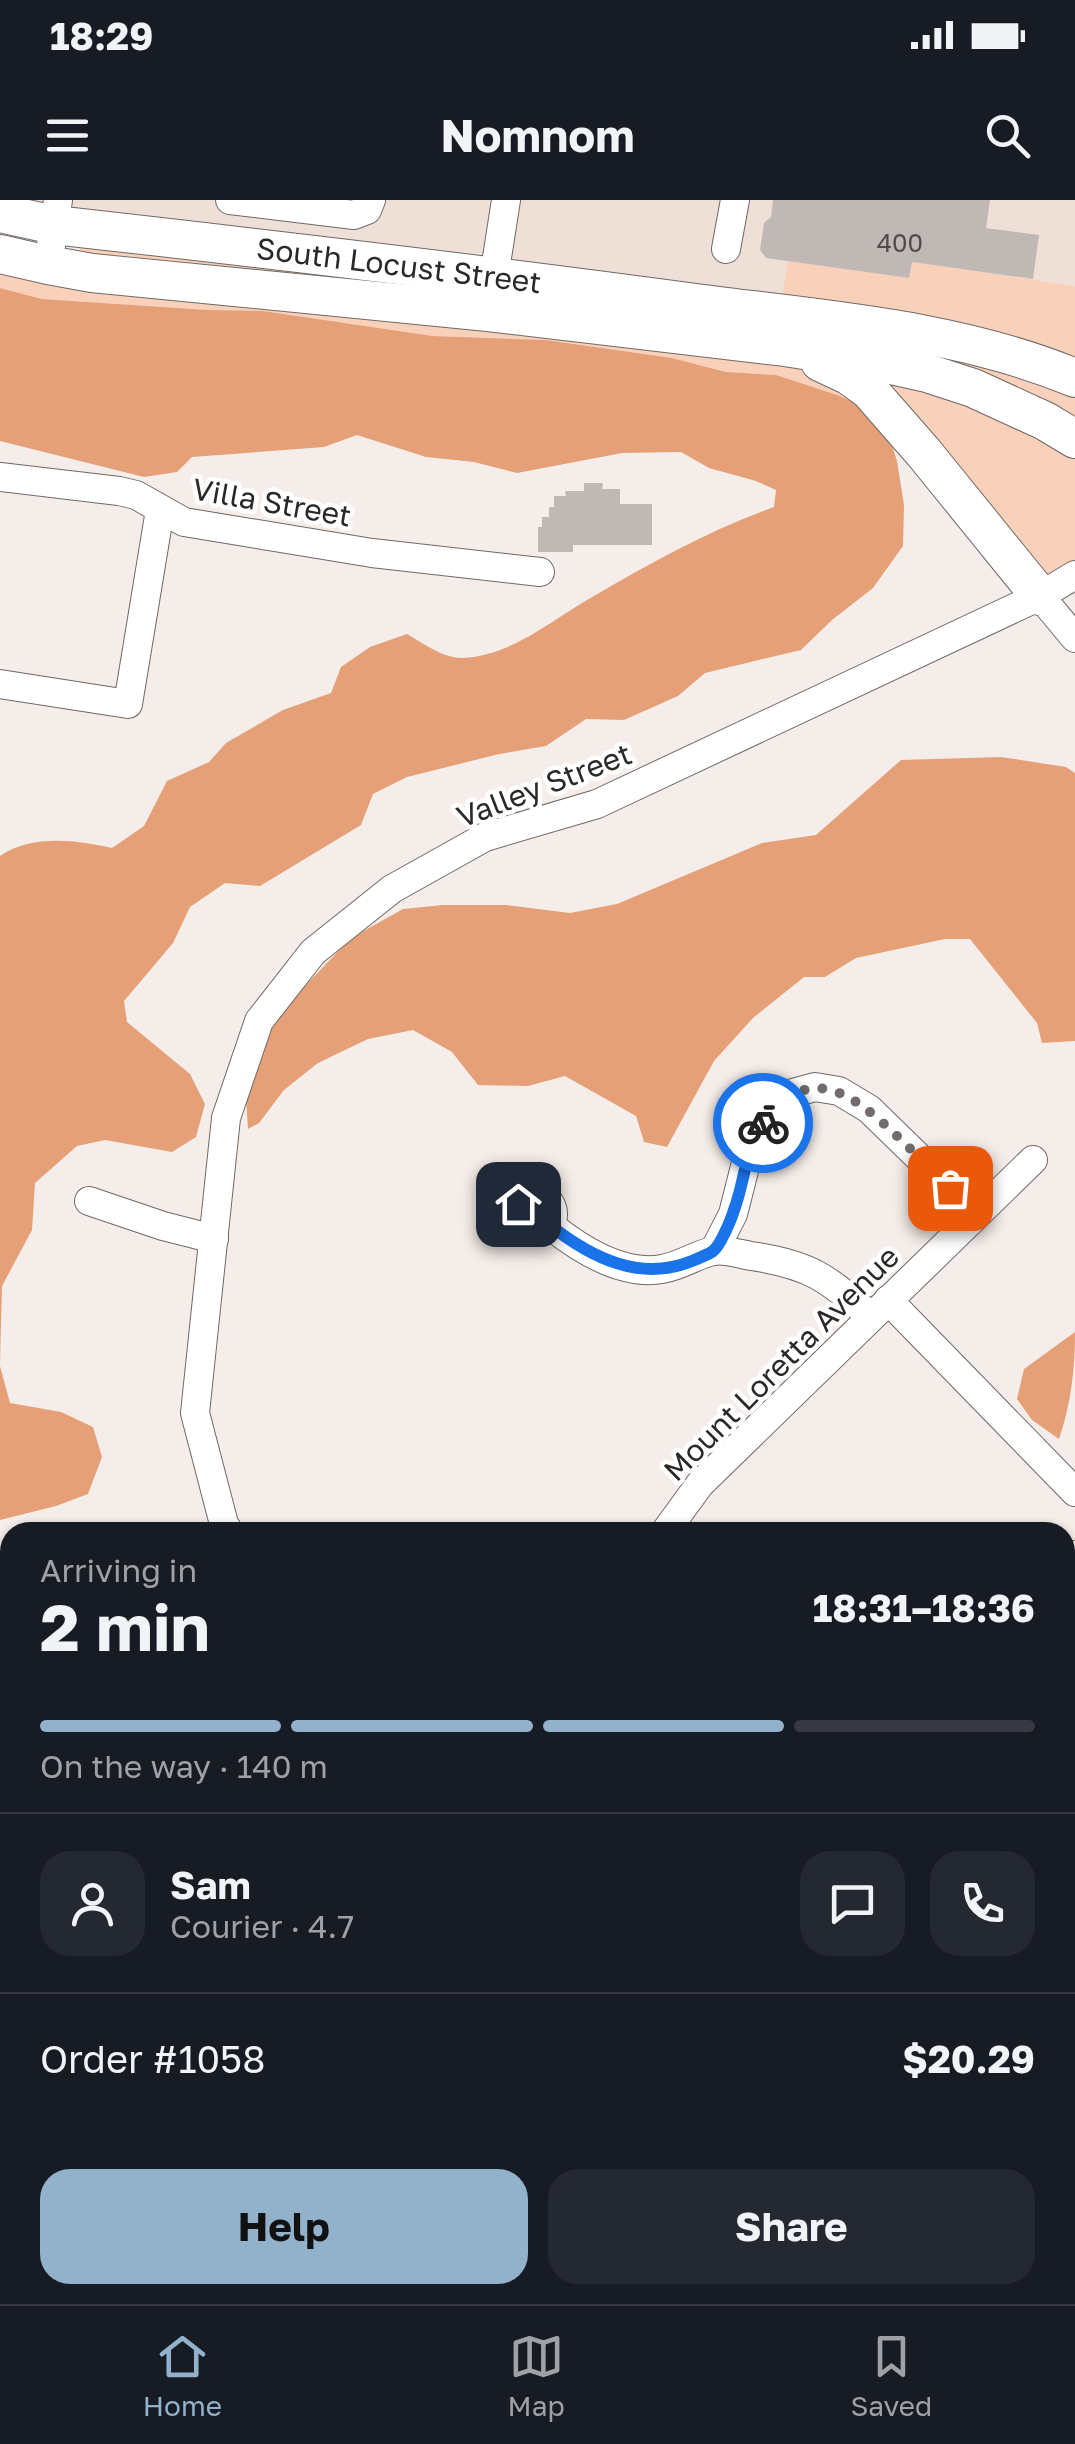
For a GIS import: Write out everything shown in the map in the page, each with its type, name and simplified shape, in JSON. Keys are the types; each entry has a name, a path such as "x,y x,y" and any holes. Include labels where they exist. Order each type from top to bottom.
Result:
{"highway":[{"name":"South Locust Street","path":"0,213 56,212 213,243 495,275 792,332"},
{"name":"South Locust Street","path":"0,254 48,266 165,281 488,312 792,332"},
{"path":"792,332 890,326 1022,358 1075,378"},
{"path":"792,332 1006,401 1075,439"},
{"path":"792,332 869,390 1040,596"}],"street":[{"path":"213,243 220,200"},
{"path":"230,200 354,216 367,210 371,200"},
{"path":"488,312 506,200"},
{"path":"726,249 735,200"},
{"path":"48,266 56,212"},
{"name":"Villa Street","path":"0,477 119,491 184,522 372,553 540,572"},
{"path":"0,684 128,704 160,510"},
{"name":"Valley Street","path":"221,1522 195,1412 226,1118 259,1021 312,952 392,888 485,837 597,804 1040,596 1075,574"},
{"path":"1040,596 1075,638"},
{"path":"714,1251 733,1214 749,1151 759,1129 774,1107 793,1093 816,1087 840,1091 869,1109 978,1214"},
{"name":"Mount Loretta Avenue","path":"672,1522 700,1484 1033,1160"},
{"path":"90,1202 214,1238"},
{"path":"551,1226 590,1253 622,1267 659,1270 714,1251 782,1260 824,1277 879,1309 1075,1492"}],"shaded area":[{"path":"13,200 1075,200 1075,320 781,303 181,230"},
{"path":"81,240 433,283 433,288 93,256 79,249"},
{"path":"788,261 909,278 912,262 1075,286 1075,362 781,303"},
{"path":"0,271 796,366 829,380 885,423 776,375 726,372 672,358 546,340 433,336 264,311 42,299 0,288"},
{"path":"0,288 42,299 263,311 433,336 546,340 672,358 726,372 776,375 860,405 885,423 897,461 904,505 903,546 873,588 801,650 705,673 678,696 624,720 586,719 546,746 407,777 373,794 361,825 260,886 225,883 190,907 173,943 124,1001 127,1022 190,1074 205,1104 196,1137 172,1152 105,1140 77,1146 35,1183 32,1230 2,1286 0,1363 0,856 40,842 69,841 112,848 144,826 167,781 209,762 226,743 283,710 331,693 341,667 370,647 407,634 456,658 499,650 532,635 682,547 774,507 776,490 709,468 681,452 622,453 517,473 474,462 426,457 357,435 324,447 192,457 177,472 144,477 0,441"},
{"path":"908,341 1075,387 1075,424 951,367"},
{"path":"882,378 1012,419 1075,459 1075,562 1042,580"},
{"path":"1001,757 1066,767 1075,773 1075,1041 1042,1043 1037,1023 970,939 945,939 856,958 825,977 804,977 753,1018 714,1061 667,1147 644,1142 636,1116 565,1076 528,1086 478,1085 452,1052 413,1030 368,1039 318,1063 284,1090 259,1123 248,1129 246,1099 276,1016 351,938 403,909 506,905 570,913 617,904 762,843 816,835 901,760"},
{"path":"1075,1332 1072,1386 1059,1439 1032,1420 1017,1399 1024,1369"},
{"path":"0,1366 10,1403 61,1412 93,1427 102,1457 88,1494 0,1520"}],"building":[{"path":"773,200 990,200 986,228 1039,235 1033,279 912,262 909,278 766,258 760,250"},
{"path":"584,483 603,483 602,489 620,489 620,504 652,504 652,545 573,545 573,552 538,552 538,527 542,527 542,517 549,517 554,496 566,496 565,491 584,491"}],"way so far":[{"path":"763,1123 774,1107 793,1093 816,1087 840,1091 869,1109 950,1188"}],"route":[{"path":"518,1204 516,1212 522,1224 544,1230 551,1226 590,1253 622,1267 659,1270 687,1262 714,1251 733,1214 749,1151 763,1123"}]}
